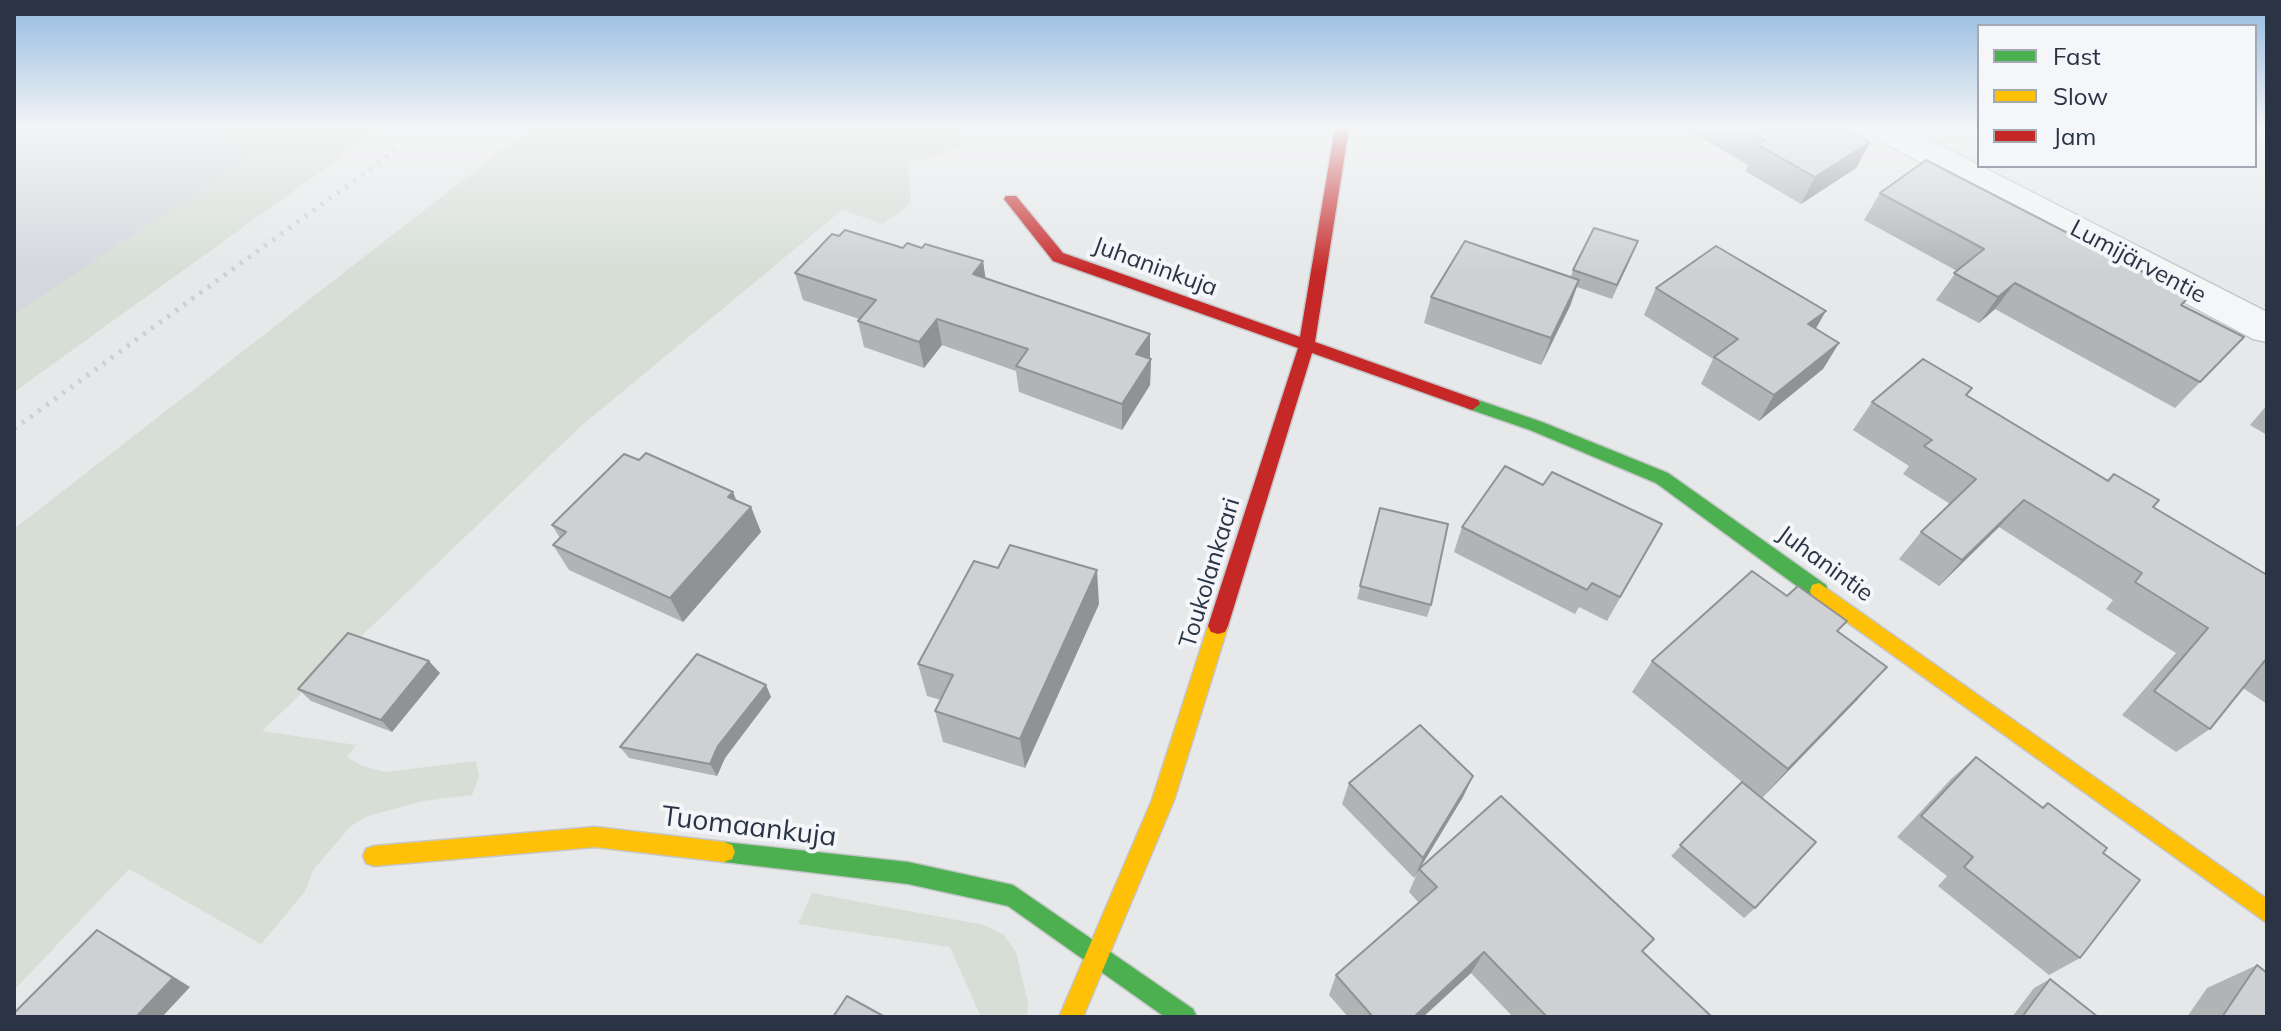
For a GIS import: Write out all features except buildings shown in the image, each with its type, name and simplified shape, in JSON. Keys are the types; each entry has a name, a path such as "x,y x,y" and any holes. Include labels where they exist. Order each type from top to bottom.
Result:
{"street":[{"name":"Toukolankaari","path":"1071,1017 1163,800 1306,347 1334,176"},
{"name":"Lumijärventie","path":"1973,176 2267,329"},
{"name":"Juhaninkuja","path":"1011,199 1058,257 1306,347"},
{"name":"Juhanintie","path":"1306,347 1536,426 1662,478 2267,912"},
{"name":"Tuomaankuja","path":"374,856 595,837 908,873 1013,896 1185,1017"}],"shaded area":[{"path":"14,176 242,176 14,332"},
{"path":"222,176 314,176 14,392 14,314"},
{"path":"468,176 908,176 911,203 883,224 842,210 581,426 262,731 356,745 347,757 362,766 385,772 476,761 479,777 472,795 423,801 368,816 351,826 314,869 304,893 261,944 129,869 14,990 14,529"},
{"path":"812,893 984,925 1004,935 1016,952 1028,1003 1027,1017 981,1017 950,947 798,924"}],"railway":[{"path":"14,429 360,176"}],"traffic: fast":[{"path":"1472,404 1536,426 1662,478 1819,591"},
{"path":"724,852 908,873 1013,896 1185,1017"}],"traffic: slow":[{"path":"1819,591 2267,912"},
{"path":"1071,1017 1163,800 1218,626"},
{"path":"374,856 595,837 724,852"}],"traffic: jam":[{"path":"1218,626 1306,347 1334,176"},
{"path":"1011,199 1058,257 1472,404"}]}
